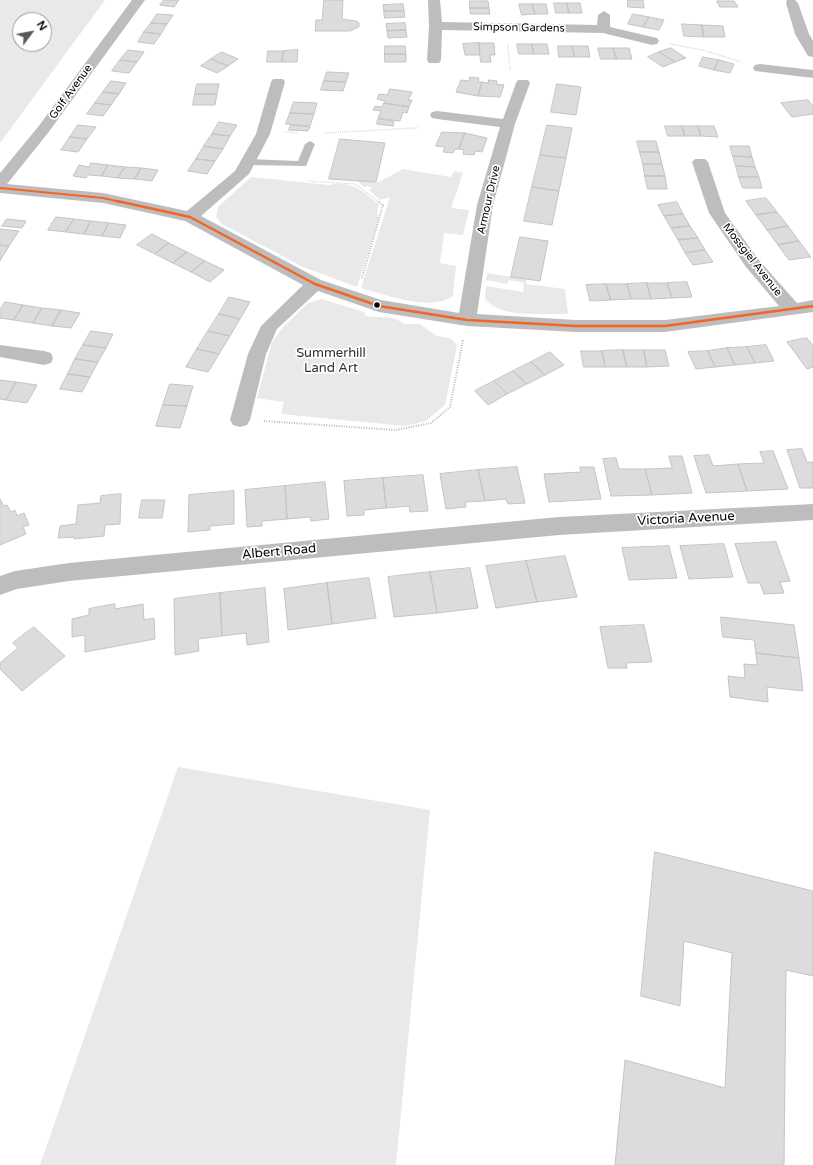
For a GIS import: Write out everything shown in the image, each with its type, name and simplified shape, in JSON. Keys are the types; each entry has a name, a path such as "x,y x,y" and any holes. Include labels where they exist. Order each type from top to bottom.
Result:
{"street":[{"name":"Golf Avenue","path":"0,183 43,130 139,0"},
{"path":"434,0 436,26 434,60"},
{"path":"791,1 802,34 813,53"},
{"path":"603,29 604,14"},
{"name":"Simpson Gardens","path":"436,26 603,29 652,41"},
{"path":"760,68 813,74"},
{"path":"190,217 241,174 264,131 278,82"},
{"name":"Armour Drive","path":"467,320 485,205 508,124 523,83"},
{"path":"437,115 508,124"},
{"name":"Mossgiel Avenue","path":"700,162 716,213 752,262 793,310"},
{"path":"0,188 103,198 190,217 315,284 379,306 467,320 576,326 665,326 793,310 813,306"},
{"path":"240,420 257,354 270,326 315,284"},
{"path":"0,351 44,358"},
{"name":"Victoria Avenue","path":"559,526 812,516"},
{"name":"Albert Road","path":"0,586 15,580 69,572 559,526"}],"lane":[{"path":"248,162 302,164 310,144"}],"path":[{"path":"508,27 509,69 523,83"},
{"path":"652,41 703,50 760,68"},
{"path":"320,134 416,128 437,115"},
{"path":"264,131 298,133"},
{"path":"306,181 355,184 383,205 356,298"},
{"path":"240,420 396,430 431,423 450,407 467,320"}],"green space":[{"path":"0,0 105,0 0,143"},
{"path":"403,169 451,177 454,171 463,173 451,208 469,210 463,235 444,233 440,263 456,266 453,296 444,301 408,301 361,288 390,197 380,200 369,190 372,188 368,186 364,187 357,181 379,182"},
{"path":"251,177 329,185 350,185 379,204 377,212 379,218 357,287 303,267 222,224 216,217 218,207"},
{"path":"487,273 526,279 526,284 565,289 568,314 523,314 500,309 491,305 485,298 486,286 523,292 524,283 509,280 507,284 486,280"},
{"name":"Summerhill Land Art","path":"322,299 364,312 366,316 396,319 404,324 419,324 437,336 450,338 457,345 445,405 426,421 405,426 281,414 284,402 257,398 272,342 284,326 308,303"},
{"path":"178,767 430,810 396,1165 40,1165"}],"building":[{"path":"164,0 179,0 174,7 160,5"},
{"path":"324,0 343,0 342,19 356,21 359,23 359,27 350,31 315,31 316,20 322,20"},
{"path":"628,0 643,0 644,8 628,7"},
{"path":"470,1 488,1 489,8 470,8"},
{"path":"717,1 734,1 738,7 720,7"},
{"path":"554,3 567,3 569,13 556,13"},
{"path":"567,3 580,3 582,13 569,13"},
{"path":"403,4 404,11 384,11 383,5"},
{"path":"519,4 532,4 535,14 522,15"},
{"path":"532,4 546,4 548,14 535,14"},
{"path":"470,8 489,8 490,14 471,14"},
{"path":"384,11 404,11 405,17 385,18"},
{"path":"157,14 173,15 167,24 151,23"},
{"path":"633,14 649,17 643,27 628,24"},
{"path":"649,17 664,20 659,30 643,27"},
{"path":"151,23 167,24 161,34 144,32"},
{"path":"405,23 406,30 387,31 386,24"},
{"path":"682,24 702,25 704,37 684,36"},
{"path":"702,25 723,26 725,37 704,37"},
{"path":"406,30 407,37 388,38 387,31"},
{"path":"144,32 161,34 154,44 138,42"},
{"path":"479,43 494,43 495,55 490,55 491,62 481,62"},
{"path":"479,43 480,55 465,55 463,44"},
{"path":"517,44 532,44 534,54 519,54"},
{"path":"532,44 547,44 549,54 534,54"},
{"path":"385,46 405,46 406,54 385,54"},
{"path":"558,46 572,46 575,57 559,57"},
{"path":"572,46 588,46 590,57 575,57"},
{"path":"598,48 613,48 617,59 601,59"},
{"path":"613,48 629,48 632,59 617,59"},
{"path":"671,48 686,58 675,62 659,52"},
{"path":"128,50 144,52 137,62 120,60"},
{"path":"298,50 297,62 282,62 283,51"},
{"path":"268,51 283,51 282,62 267,62"},
{"path":"222,52 238,59 228,66 211,59"},
{"path":"659,52 675,62 663,67 648,57"},
{"path":"385,54 406,54 406,62 385,62"},
{"path":"703,57 719,60 714,70 699,66"},
{"path":"211,59 228,66 217,73 201,66"},
{"path":"120,60 137,62 129,73 112,71"},
{"path":"719,60 734,64 730,73 714,70"},
{"path":"327,72 349,73 346,82 324,81"},
{"path":"470,77 479,78 478,82 482,82 478,96 456,92 461,80 469,81"},
{"path":"489,80 497,81 496,84 504,85 500,97 478,96 482,82 488,83"},
{"path":"111,81 126,83 119,94 103,92"},
{"path":"324,81 346,82 343,91 321,90"},
{"path":"197,84 219,84 217,94 195,94"},
{"path":"557,84 581,87 576,115 551,112"},
{"path":"390,89 412,92 408,100 412,100 409,107 384,103 385,101 377,99 379,94 387,95"},
{"path":"103,92 119,94 111,105 95,103"},
{"path":"195,94 217,94 215,105 193,105"},
{"path":"808,100 813,106 813,114 792,117 781,103"},
{"path":"294,102 317,103 314,114 290,113"},
{"path":"95,103 111,105 103,116 87,114"},
{"path":"384,103 409,107 407,113 403,112 400,121 378,118 381,111 373,110 375,106 382,107"},
{"path":"290,113 314,114 310,126 286,124"},
{"path":"378,119 394,121 393,126 377,124"},
{"path":"219,122 237,125 230,136 212,134"},
{"path":"78,125 96,127 87,139 70,137"},
{"path":"291,125 310,127 308,131 289,130"},
{"path":"547,125 572,128 566,158 540,155"},
{"path":"665,126 682,126 685,136 668,136"},
{"path":"682,126 698,126 701,136 685,136"},
{"path":"698,126 714,126 718,137 701,136"},
{"path":"442,132 465,133 459,149 455,149 453,153 443,152 445,147 436,146"},
{"path":"465,133 487,138 482,152 475,151 474,155 463,154 464,150 459,149"},
{"path":"212,134 230,136 223,149 204,146"},
{"path":"70,137 87,139 78,152 61,150"},
{"path":"340,139 385,143 376,182 329,179"},
{"path":"637,141 656,141 659,152 640,152"},
{"path":"204,146 223,149 215,161 196,159"},
{"path":"730,146 749,146 752,157 733,156"},
{"path":"640,152 659,152 662,164 643,164"},
{"path":"540,155 566,158 559,191 532,187"},
{"path":"733,156 752,157 755,167 736,166"},
{"path":"196,159 215,161 207,174 188,171"},
{"path":"91,163 108,165 102,176 88,175 86,178 73,176 79,165 89,167"},
{"path":"643,164 662,164 665,176 645,176"},
{"path":"108,165 125,167 118,178 102,176"},
{"path":"736,166 755,167 759,177 739,177"},
{"path":"125,167 141,168 135,179 118,178"},
{"path":"141,168 158,170 152,181 135,179"},
{"path":"645,176 665,176 667,189 648,189"},
{"path":"739,177 759,177 762,188 743,188"},
{"path":"532,187 559,191 552,225 524,221"},
{"path":"766,198 777,212 756,215 746,201"},
{"path":"677,202 683,214 664,216 658,205"},
{"path":"777,212 788,226 767,230 756,215"},
{"path":"683,214 690,226 671,228 664,216"},
{"path":"56,217 74,219 66,232 48,230"},
{"path":"7,219 26,221 22,228 2,226"},
{"path":"74,219 91,221 84,234 66,232"},
{"path":"91,221 109,223 102,236 84,234"},
{"path":"109,223 126,225 120,238 102,236"},
{"path":"690,226 698,238 678,240 671,228"},
{"path":"788,226 799,241 778,245 767,230"},
{"path":"0,229 19,231 9,246 0,245"},
{"path":"152,234 169,243 155,254 137,245"},
{"path":"520,237 548,241 540,281 511,277"},
{"path":"698,238 705,250 685,253 678,240"},
{"path":"799,241 811,257 789,260 778,245"},
{"path":"169,243 187,252 173,263 155,254"},
{"path":"0,245 9,246 0,261"},
{"path":"705,250 713,262 693,265 685,253"},
{"path":"187,252 205,261 191,272 173,263"},
{"path":"205,261 224,270 210,282 191,272"},
{"path":"687,282 692,297 672,298 667,283"},
{"path":"647,283 667,283 672,298 651,299"},
{"path":"647,283 651,299 631,299 627,284"},
{"path":"606,284 627,284 631,299 611,300"},
{"path":"606,284 611,300 590,301 586,285"},
{"path":"229,297 250,302 240,319 219,314"},
{"path":"5,302 23,305 14,320 0,318 0,310"},
{"path":"23,305 42,308 33,323 14,320"},
{"path":"42,308 61,310 52,326 33,323"},
{"path":"61,310 80,313 71,328 52,326"},
{"path":"219,314 240,319 230,336 208,331"},
{"path":"91,331 113,334 106,348 83,345"},
{"path":"208,331 230,336 219,354 197,349"},
{"path":"807,338 813,346 813,367 807,369 787,342"},
{"path":"83,345 106,348 98,362 75,359"},
{"path":"766,345 774,361 755,363 747,347"},
{"path":"747,347 755,363 735,365 727,348"},
{"path":"727,348 735,365 715,367 708,351"},
{"path":"197,349 219,354 208,372 186,367"},
{"path":"623,350 644,350 647,367 627,367"},
{"path":"623,350 627,367 605,367 602,351"},
{"path":"644,350 665,350 669,366 647,367"},
{"path":"581,351 602,351 605,367 584,367"},
{"path":"708,351 715,367 696,369 688,352"},
{"path":"550,352 564,365 545,375 531,362"},
{"path":"75,359 98,362 90,377 68,374"},
{"path":"531,362 545,375 527,384 513,371"},
{"path":"513,371 527,384 507,394 494,381"},
{"path":"68,374 90,377 82,392 60,389"},
{"path":"0,380 16,382 6,400 0,399"},
{"path":"494,381 507,394 488,405 475,391"},
{"path":"16,382 37,385 27,403 6,400"},
{"path":"170,384 193,386 187,406 163,405"},
{"path":"163,405 187,406 180,428 156,426"},
{"path":"802,449 807,462 813,462 813,488 800,488 787,450"},
{"path":"773,451 788,489 747,491 738,464 764,463 760,452"},
{"path":"709,455 713,466 738,464 747,491 706,493 694,456"},
{"path":"669,456 682,456 692,493 652,495 645,469 672,468"},
{"path":"616,458 619,469 645,469 652,495 611,496 603,459"},
{"path":"517,467 525,503 508,504 506,499 485,501 478,470"},
{"path":"580,467 594,467 601,499 549,502 544,474 581,472"},
{"path":"478,470 485,501 465,502 466,507 446,509 440,474"},
{"path":"423,475 428,511 410,512 409,506 386,508 383,478"},
{"path":"383,478 386,508 364,510 364,515 347,516 344,481"},
{"path":"325,482 329,519 311,521 310,517 287,519 285,486"},
{"path":"285,486 287,519 262,521 262,526 247,527 245,490"},
{"path":"234,491 234,524 210,526 210,530 188,532 189,495"},
{"path":"121,494 120,524 105,525 104,536 74,539 74,537 58,538 60,526 76,524 78,505 100,503 101,496"},
{"path":"0,499 4,506 7,505 11,512 15,510 17,516 24,513 29,525 23,527 26,534 0,545"},
{"path":"142,500 165,500 162,518 139,518"},
{"path":"776,542 790,581 780,582 784,593 764,594 760,583 748,583 735,544"},
{"path":"724,544 733,577 689,579 680,546"},
{"path":"669,546 677,578 629,580 622,548"},
{"path":"565,556 577,597 537,602 526,561"},
{"path":"526,561 537,602 496,608 486,566"},
{"path":"470,568 478,608 437,613 430,572"},
{"path":"430,572 437,613 394,617 388,577"},
{"path":"369,578 376,618 332,624 327,583"},
{"path":"327,583 332,624 288,630 284,589"},
{"path":"265,588 269,642 247,645 246,633 222,636 220,593"},
{"path":"220,593 222,636 198,639 199,651 175,655 174,599"},
{"path":"115,604 115,609 143,604 144,620 154,618 155,639 85,652 85,635 72,637 72,619 89,615 89,609"},
{"path":"721,617 794,625 799,658 756,653 754,640 723,637"},
{"path":"644,625 652,662 626,663 627,668 608,668 600,627"},
{"path":"34,627 65,656 22,691 0,669 0,663 18,648 13,643"},
{"path":"756,653 799,658 803,691 767,687 768,702 730,697 728,676 745,678 744,664 757,665"},
{"path":"655,852 813,891 813,976 786,970 784,1165 615,1165 625,1060 725,1088 732,953 684,941 680,1006 641,996"}],"transit line":[{"path":"0,188 103,198 190,217 315,284 379,306 467,320 576,326 665,326 793,310 813,306"}]}
